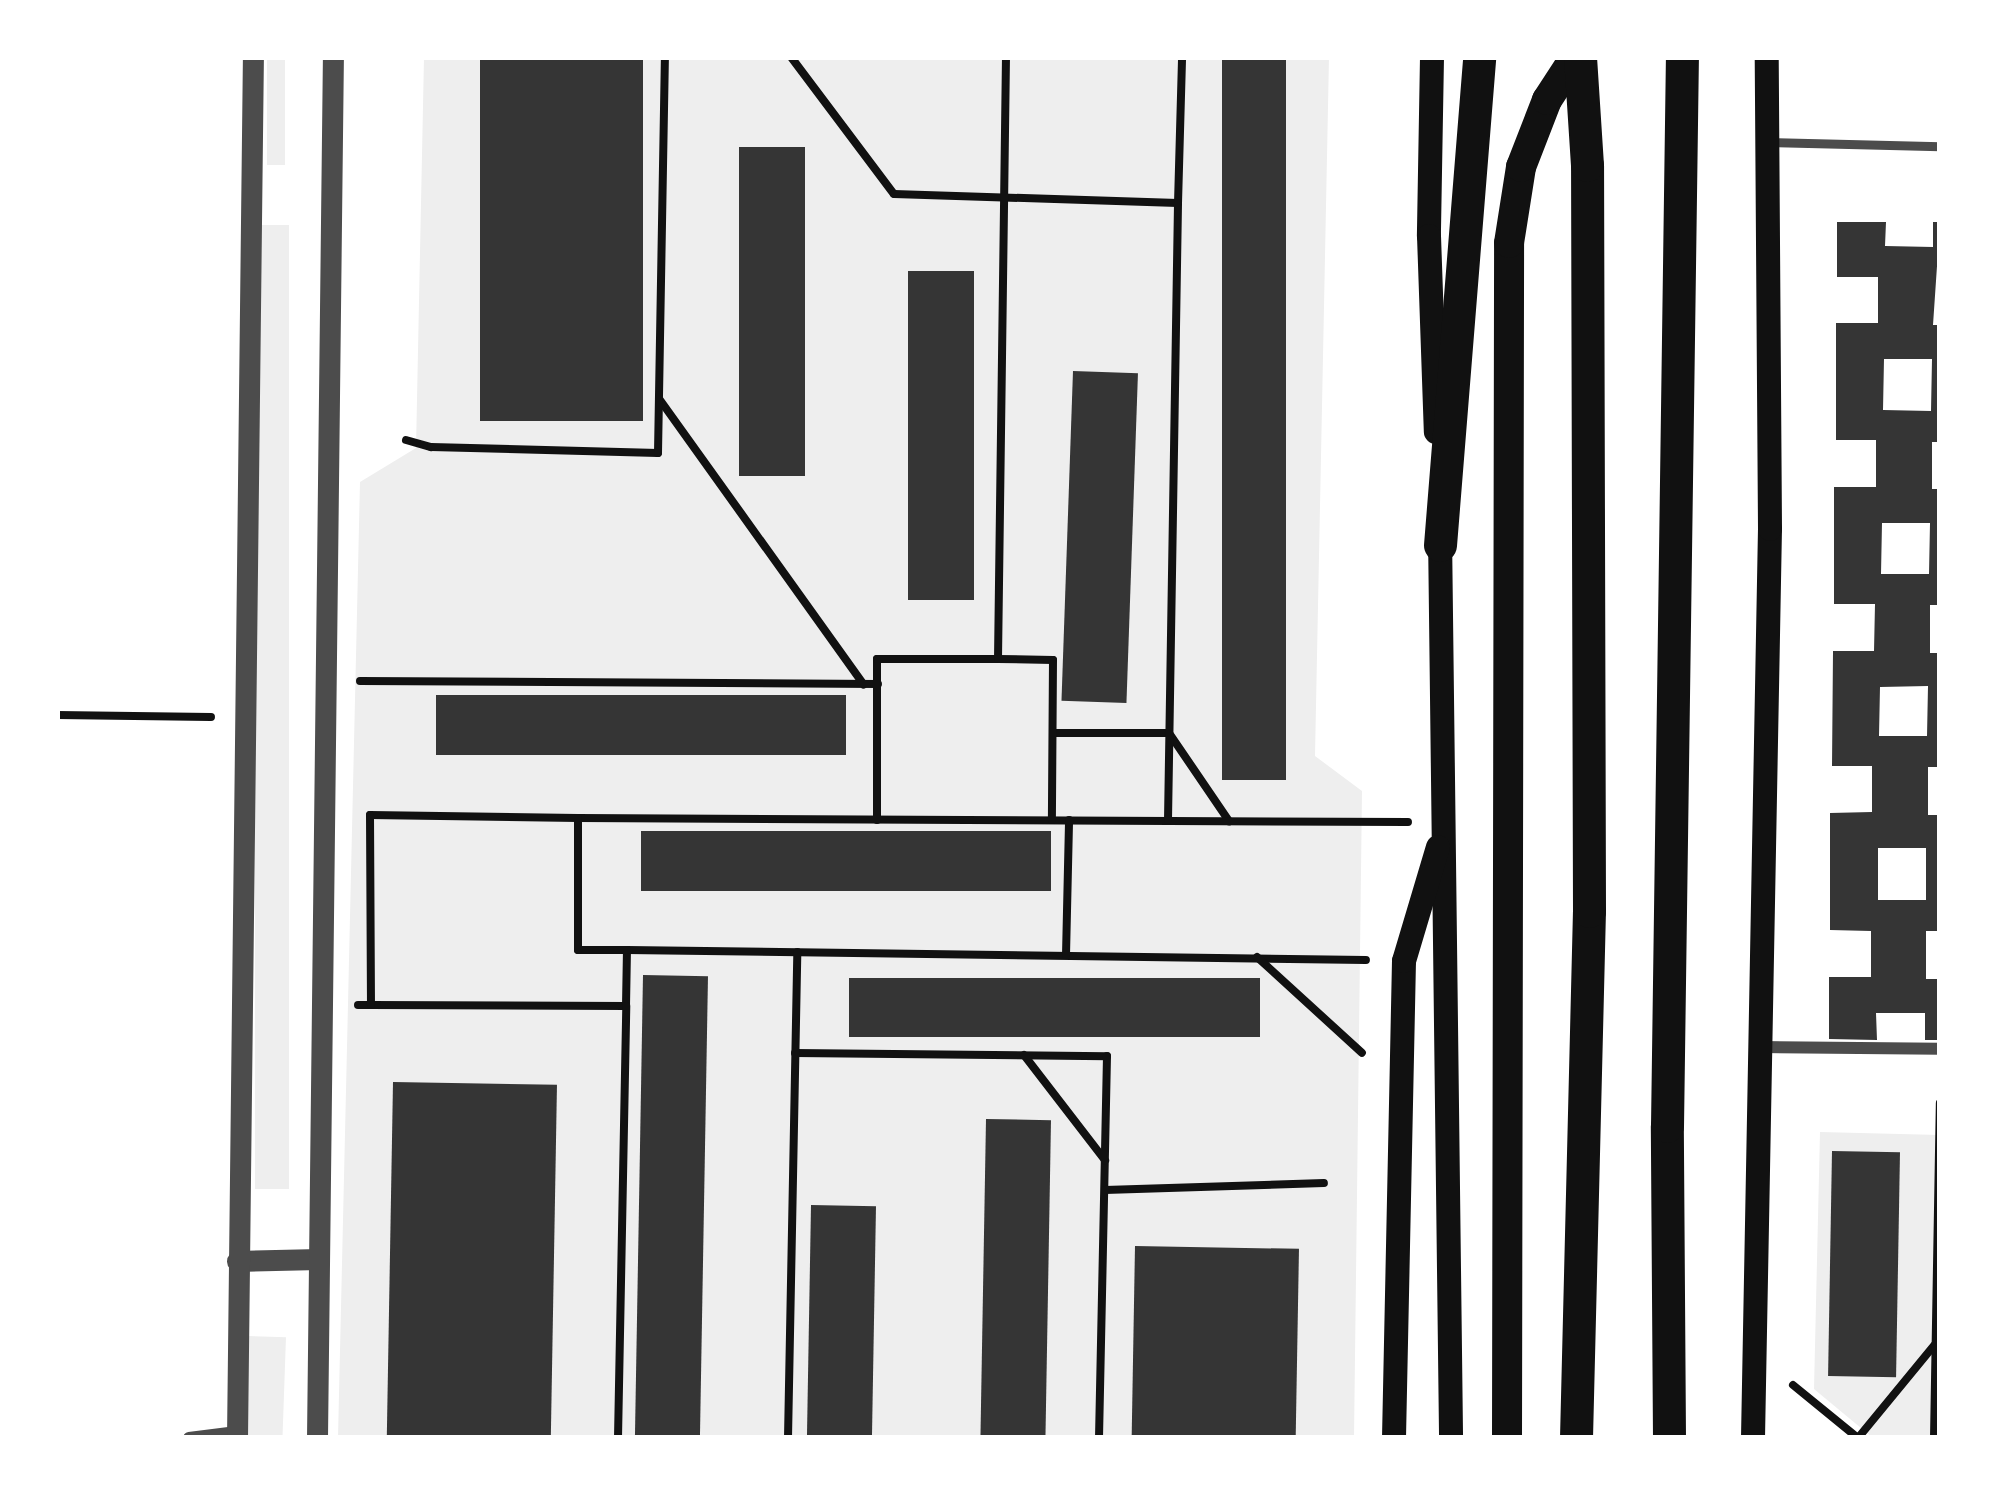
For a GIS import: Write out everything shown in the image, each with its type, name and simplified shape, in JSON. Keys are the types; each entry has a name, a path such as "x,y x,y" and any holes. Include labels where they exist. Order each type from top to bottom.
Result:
{"highway":[{"path":"1440,545 1479,57"},
{"path":"1576,1438 1589,911 1587,165 1577,57"},
{"path":"1669,1438 1667,1126 1682,57"}],"main road":[{"path":"1432,57 1429,236 1440,545 1451,1438"},
{"path":"1508,1438 1509,243 1521,166 1547,100 1577,57"},
{"path":"1753,1438 1770,529 1767,57"},
{"path":"1394,1438 1404,962 1445,822"}],"street":[{"path":"189,1438 237,1435 253,57"},
{"path":"317,1438 322,681 333,57"},
{"path":"1760,1047 1940,1048"},
{"path":"237,1262 319,1259"}],"lane":[{"path":"1767,142 1940,146"}],"path":[{"path":"406,440 431,447 658,453 665,57"},
{"path":"791,57 894,194 1178,203"},
{"path":"998,659 1006,57"},
{"path":"1168,820 1182,57"},
{"path":"659,399 865,686"},
{"path":"877,820 877,659 1053,660 1052,820"},
{"path":"322,681 878,684"},
{"path":"57,716 242,714"},
{"path":"1053,733 1169,733"},
{"path":"1169,733 1229,821"},
{"path":"626,1006 371,1005 370,815 1445,822"},
{"path":"578,818 578,950 1404,962"},
{"path":"1066,955 1069,820"},
{"path":"618,1438 627,950"},
{"path":"788,1438 797,952"},
{"path":"1257,957 1366,1058"},
{"path":"795,1053 1107,1056 1099,1438"},
{"path":"1024,1055 1106,1161"},
{"path":"1934,1438 1940,1103"},
{"path":"1105,1190 1324,1184"},
{"path":"1790,1370 1791,1383 1858,1438 1936,1343"}],"shaded area":[{"path":"267,57 285,57 285,165 267,165"},
{"path":"424,57 1329,57 1315,756 1362,791 1354,1438 338,1438 360,482 416,448"},
{"path":"255,225 289,225 289,1189 255,1189"},
{"path":"1820,1132 1940,1135 1940,1438 1873,1438 1814,1389"},
{"path":"248,1336 286,1337 282,1438 244,1438"}],"building":[{"path":"480,57 643,57 643,421 480,421"},
{"path":"1222,57 1286,57 1286,780 1222,780"},
{"path":"739,147 805,147 805,476 739,476"},
{"path":"1837,222 1886,222 1885,246 1933,247 1933,222 1940,222 1933,325 1940,325 1940,442 1932,442 1932,489 1940,489 1940,605 1930,605 1930,653 1940,653 1940,767 1928,767 1928,815 1940,815 1940,931 1926,931 1926,979 1940,979 1940,1040 1925,1040 1925,1013 1876,1013 1877,1040 1829,1039 1829,977 1871,977 1871,931 1830,930 1830,813 1872,812 1872,766 1832,766 1833,651 1874,651 1875,604 1834,604 1834,487 1876,487 1876,440 1836,440 1836,323 1878,323 1878,277 1837,277","holes":["1884,359 1932,359 1931,411 1883,410","1882,523 1930,523 1929,574 1881,574","1928,686 1927,736 1879,736 1880,687","1878,848 1926,848 1926,900 1878,900"]},
{"path":"908,271 974,271 974,600 908,600"},
{"path":"1073,371 1138,373 1126,703 1061,701"},
{"path":"436,695 846,695 846,755 436,755"},
{"path":"641,831 1051,831 1051,891 641,891"},
{"path":"643,975 708,976 700,1438 635,1438"},
{"path":"849,978 1260,978 1260,1037 849,1037"},
{"path":"393,1082 557,1085 551,1438 387,1438"},
{"path":"986,1119 1051,1120 1045,1438 980,1438"},
{"path":"1832,1151 1900,1152 1896,1377 1828,1376"},
{"path":"811,1205 876,1206 872,1438 807,1438"},
{"path":"1135,1246 1299,1249 1296,1438 1132,1438"}]}
